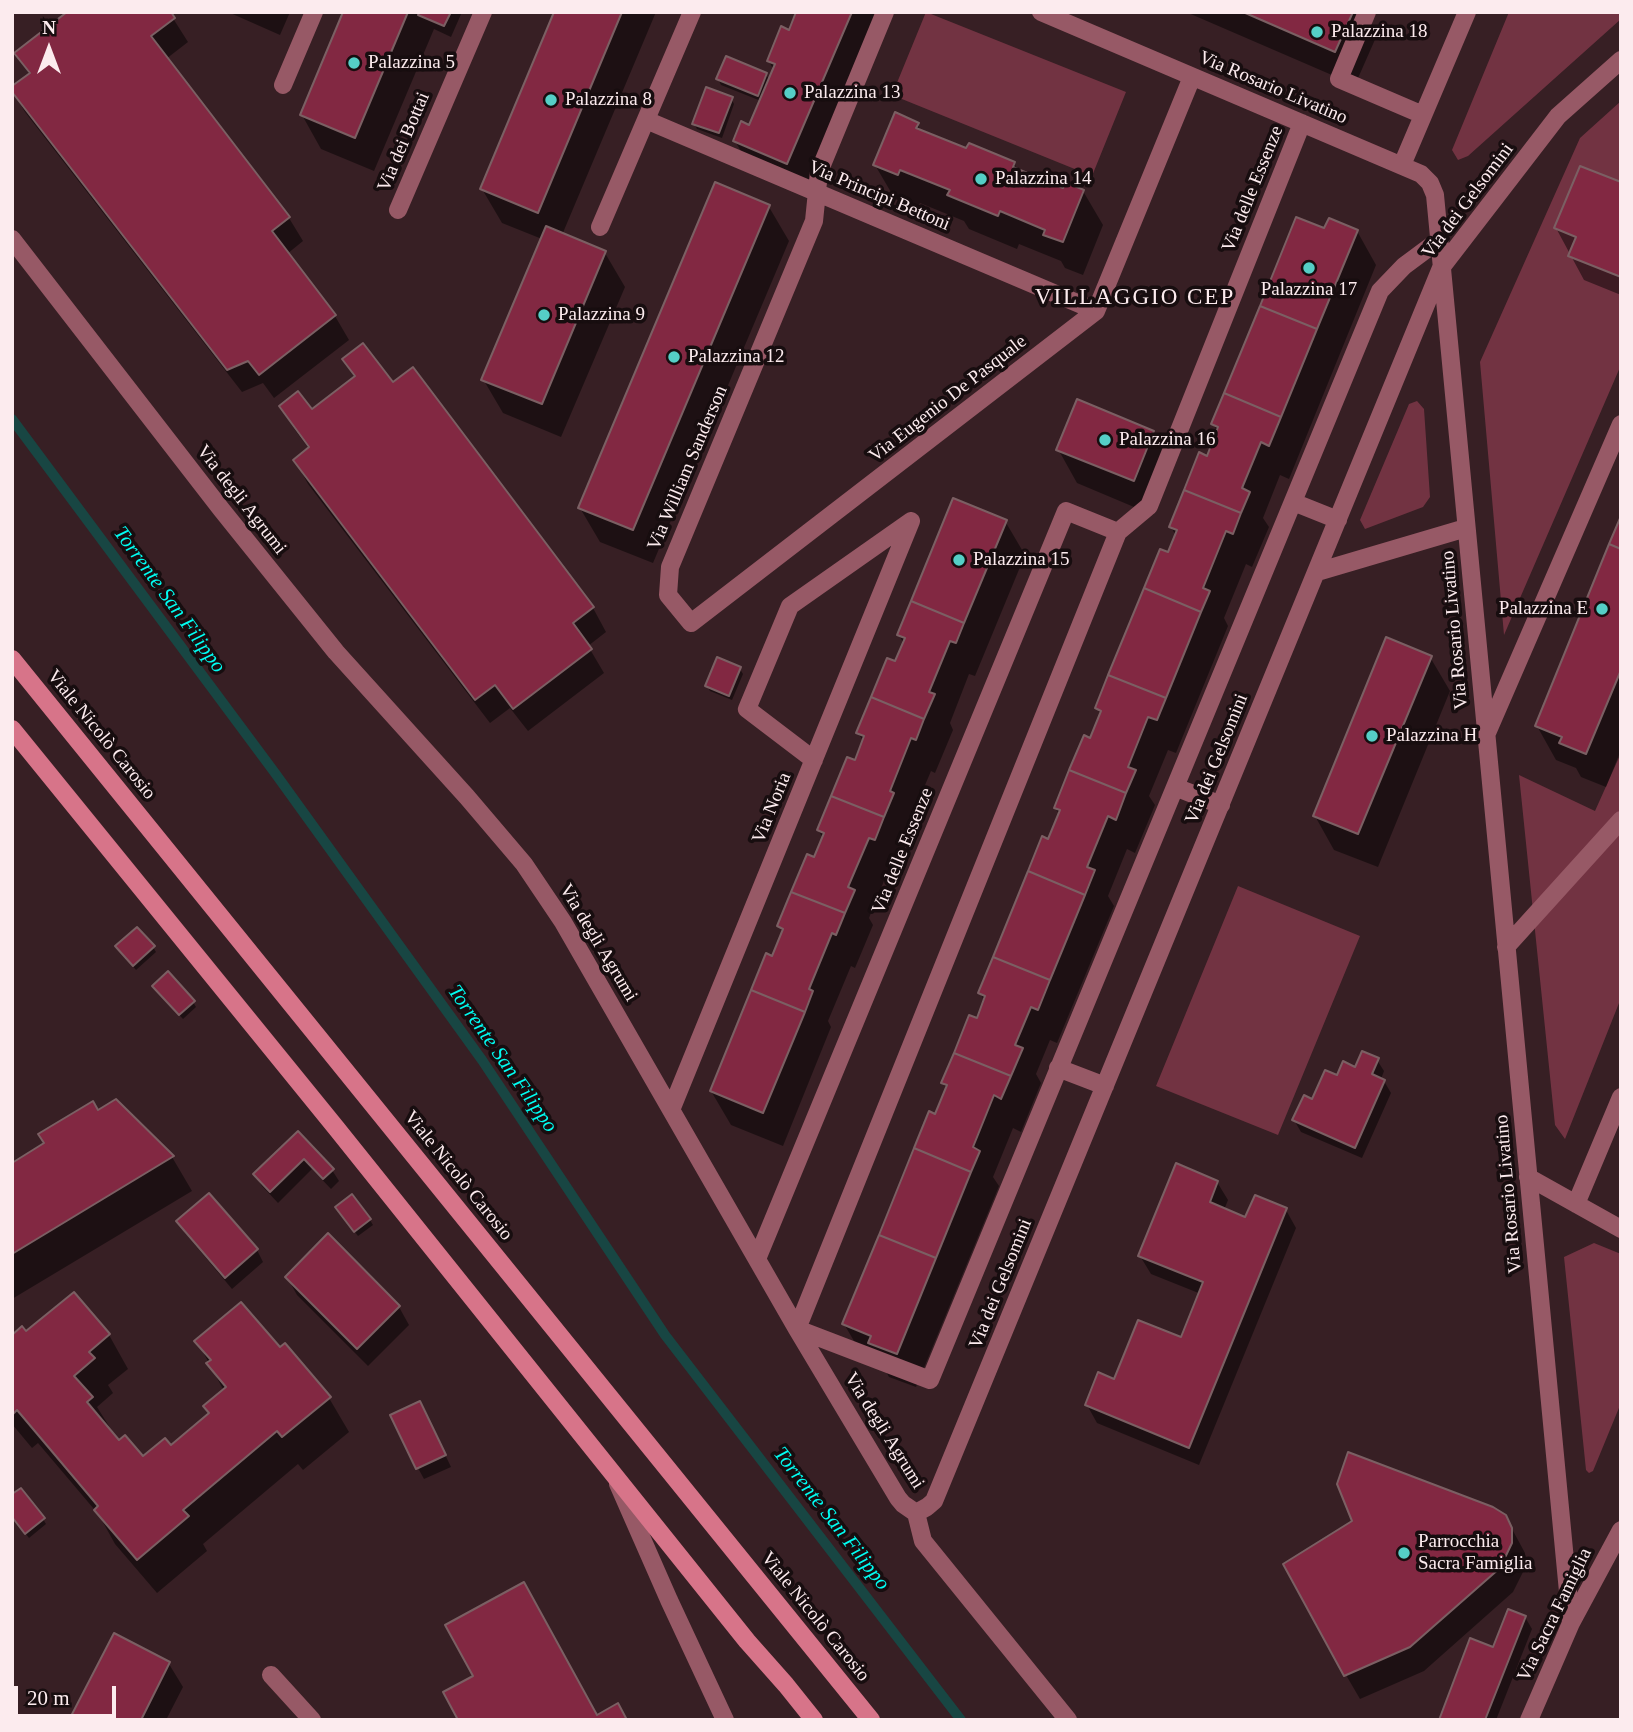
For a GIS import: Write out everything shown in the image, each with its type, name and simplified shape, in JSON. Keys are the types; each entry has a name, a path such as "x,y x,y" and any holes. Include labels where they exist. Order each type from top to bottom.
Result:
{"main road":[{"name":"Viale Nicolò Carosio","path":"12,659 871,1720"},
{"path":"12,729 747,1641 814,1720"}],"street":[{"path":"283,85 314,12"},
{"name":"Via dei Bottai","path":"398,211 483,12"},
{"path":"600,227 692,12"},
{"name":"Via William Sanderson","path":"691,623 668,595 670,567 814,221 819,172 885,12"},
{"name":"Via Rosario Livatino","path":"1041,12 1402,165 1421,174 1430,183 1435,195 1571,1623"},
{"path":"1367,12 1339,79 1423,115"},
{"path":"1402,165 1467,12"},
{"name":"Via dei Gelsomini","path":"916,1513 934,1501 1441,268 1558,116 1621,60"},
{"path":"1096,311 1192,77"},
{"name":"Via Principi Bettoni","path":"646,120 1096,311"},
{"name":"Via delle Essenze","path":"797,1329 1118,533 1149,506 1303,123"},
{"name":"Via degli Agrumi","path":"12,239 213,499 336,652 524,864 563,922 797,1329 898,1498 916,1513 923,1541 1068,1720"},
{"name":"Via dei Gelsomini","path":"797,1329 930,1380 1380,291 1404,266 1439,240"},
{"name":"Via Eugenio De Pasquale","path":"691,623 1096,311"},
{"path":"1486,736 1621,424"},
{"path":"1293,502 1338,520"},
{"name":"Via delle Essenze","path":"757,1259 1066,511 1118,533"},
{"name":"Via Noria","path":"671,1110 814,760 911,521 790,606 747,709 814,760"},
{"path":"1317,572 1466,528"},
{"path":"1175,787 1221,805"},
{"path":"1506,947 1621,820"},
{"path":"1058,1068 1105,1086"},
{"path":"1576,1204 1621,1097"},
{"path":"1528,1178 1621,1229"},
{"path":"612,1471 725,1720"},
{"name":"Via Sacra Famiglia","path":"1530,1720 1571,1623 1621,1530"},
{"path":"271,1675 312,1720"}],"shaded area":[{"path":"926,12 1126,92 1092,176 892,95"},
{"path":"1509,12 1621,12 1621,19 1468,156 1458,160 1452,150"},
{"path":"1621,101 1621,365 1504,635 1480,362 1580,138"},
{"path":"1417,401 1424,409 1430,497 1423,507 1365,529 1360,520 1409,404"},
{"path":"1621,753 1621,998 1565,1139 1555,1125 1519,775 1595,811"},
{"path":"1238,886 1360,936 1278,1135 1156,1086"},
{"path":"1594,1243 1621,1254 1621,1403 1593,1471 1589,1473 1586,1470 1564,1257"}],"building":[{"path":"67,12 171,12 175,18 151,36 290,217 272,231 336,315 259,375 248,361 227,370 12,92 12,86 30,73 14,53"},
{"name":"Palazzina 5","path":"343,12 408,12 355,138 300,115"},
{"path":"419,12 451,12 444,26 418,15"},
{"name":"Palazzina 8","path":"554,12 622,12 538,213 480,189"},
{"name":"Palazzina 13","path":"796,12 852,12 787,164 733,141 741,121 749,125 775,64 767,61 781,26 789,30"},
{"name":"Palazzina 18","path":"1243,12 1353,12 1335,52"},
{"path":"726,56 767,73 758,96 716,79"},
{"path":"706,87 733,97 719,133 692,124"},
{"name":"Palazzina 14","path":"895,112 919,123 916,128 966,148 969,143 1015,162 1013,167 1063,188 1065,182 1084,190 1063,242 1043,235 1045,230 1000,211 998,216 947,195 950,190 900,170 898,175 873,165"},
{"path":"1580,166 1621,182 1621,277 1568,256 1576,237 1554,228"},
{"name":"Palazzina 12","path":"715,182 770,205 633,530 578,508"},
{"name":"Palazzina 17","path":"1296,217 1324,228 1329,218 1358,230 1317,329 1260,306"},
{"name":"Palazzina 9","path":"546,226 606,251 542,404 481,380"},
{"name":"Palazzina 17","path":"1260,306 1317,329 1281,417 1224,393"},
{"path":"363,343 393,382 413,367 594,607 573,623 592,649 513,709 495,685 475,700 293,460 309,447 279,406 298,391 312,409 355,376 342,359"},
{"path":"1224,393 1281,417 1269,446 1261,442 1242,488 1250,492 1241,513 1184,490 1199,452 1207,456 1218,427 1211,424"},
{"name":"Palazzina 16","path":"1077,399 1154,431 1134,481 1056,450"},
{"path":"1184,490 1241,513 1233,534 1226,531 1203,588 1210,591 1201,612 1144,588 1160,549 1168,552 1177,530 1169,527"},
{"name":"Palazzina 15","path":"953,498 1007,520 964,623 911,601"},
{"name":"Palazzina E","path":"1621,516 1621,549 1609,544"},
{"name":"Palazzina E","path":"1609,544 1621,549 1621,670 1586,754 1559,743 1562,737 1535,726"},
{"path":"1144,588 1201,612 1166,698 1108,675"},
{"name":"Palazzina 15","path":"911,601 964,623 956,643 950,641 929,692 935,694 924,719 871,697 887,658 895,661 905,638 897,635"},
{"name":"Palazzina H","path":"1386,637 1432,656 1358,834 1313,816"},
{"path":"717,657 741,667 729,696 705,686"},
{"path":"1108,675 1166,698 1157,720 1148,717 1128,767 1136,770 1126,793 1069,770 1084,735 1090,738 1101,711 1095,708"},
{"path":"871,697 924,719 916,740 911,738 890,791 894,793 884,817 831,796 847,757 855,760 864,736 856,733"},
{"path":"1069,770 1126,793 1116,820 1108,816 1087,867 1095,870 1085,895 1028,871 1042,836 1048,839 1060,810 1054,808"},
{"path":"831,796 884,817 875,840 869,838 848,887 855,890 845,913 791,892 807,854 814,857 824,833 817,830"},
{"path":"1028,871 1085,895 1050,980 993,957"},
{"path":"791,892 845,913 836,935 832,933 809,989 813,991 805,1012 751,990 766,953 772,956 783,929 777,926"},
{"path":"137,927 155,946 133,966 115,946"},
{"path":"993,957 1050,980 1038,1010 1031,1007 1015,1045 1023,1048 1011,1076 954,1053 969,1015 977,1018 985,996 978,993"},
{"path":"168,971 195,1001 179,1015 152,986"},
{"path":"751,990 805,1012 763,1113 710,1091"},
{"path":"1362,1051 1379,1058 1372,1074 1385,1080 1355,1148 1292,1120 1304,1095 1312,1099 1325,1070 1337,1075 1343,1061 1355,1067"},
{"path":"954,1053 1011,1076 1001,1099 994,1095 973,1147 980,1151 971,1172 914,1148 929,1111 935,1114 947,1085 941,1083"},
{"path":"116,1099 174,1156 12,1254 12,1163 44,1143 38,1134 93,1101 98,1110"},
{"path":"298,1131 334,1169 323,1179 304,1159 270,1192 253,1174"},
{"path":"914,1148 971,1172 936,1258 879,1235"},
{"path":"1176,1163 1218,1181 1210,1202 1245,1217 1255,1195 1287,1208 1189,1448 1085,1405 1098,1372 1114,1379 1138,1320 1181,1337 1203,1282 1138,1256"},
{"path":"209,1193 258,1249 225,1278 176,1221"},
{"path":"352,1194 371,1219 354,1232 335,1207"},
{"path":"328,1233 400,1306 357,1349 285,1277"},
{"path":"879,1235 936,1258 897,1354 868,1343 871,1336 842,1324"},
{"path":"74,1292 110,1334 89,1352 95,1358 74,1376 93,1397 87,1402 119,1440 125,1435 143,1456 165,1438 171,1445 209,1413 203,1406 226,1387 206,1363 211,1360 194,1341 241,1302 280,1347 285,1343 331,1397 282,1437 277,1431 183,1510 189,1516 137,1560 94,1510 98,1506 17,1410 12,1415 12,1335 22,1326 26,1331"},
{"path":"420,1401 446,1455 416,1469 390,1415"},
{"name":"Parrocchia Sacra Famiglia","path":"1348,1452 1493,1507 1506,1515 1512,1528 1512,1543 1500,1568 1410,1647 1344,1676 1283,1564 1352,1521 1337,1484"},
{"path":"21,1488 45,1518 25,1534 12,1517 12,1494"},
{"path":"524,1582 597,1715 618,1703 627,1720 458,1720 443,1692 473,1676 445,1625"},
{"path":"1508,1609 1526,1616 1485,1720 1439,1720 1470,1638 1493,1647"},
{"path":"114,1633 170,1662 141,1720 69,1720"}],"waterway":[{"name":"Torrente San Filippo","path":"12,419 275,773 482,1060 665,1335 961,1720"}],"place":[{"name":"Palazzina 18","path":"1317,32"},
{"name":"Palazzina 5","path":"354,63"},
{"name":"Palazzina 13","path":"790,93"},
{"name":"Palazzina 8","path":"551,100"},
{"name":"Palazzina 14","path":"981,179"},
{"name":"Palazzina 17","path":"1309,268"},
{"name":"Palazzina 9","path":"544,315"},
{"name":"Palazzina 12","path":"674,357"},
{"name":"Palazzina 16","path":"1105,440"},
{"name":"Palazzina 15","path":"959,560"},
{"name":"Palazzina E","path":"1602,609"},
{"name":"Palazzina H","path":"1372,736"},
{"name":"Parrocchia Sacra Famiglia","path":"1404,1553"}],"district":[{"name":"VILLAGGIO CEP","path":"1135,298"}]}
